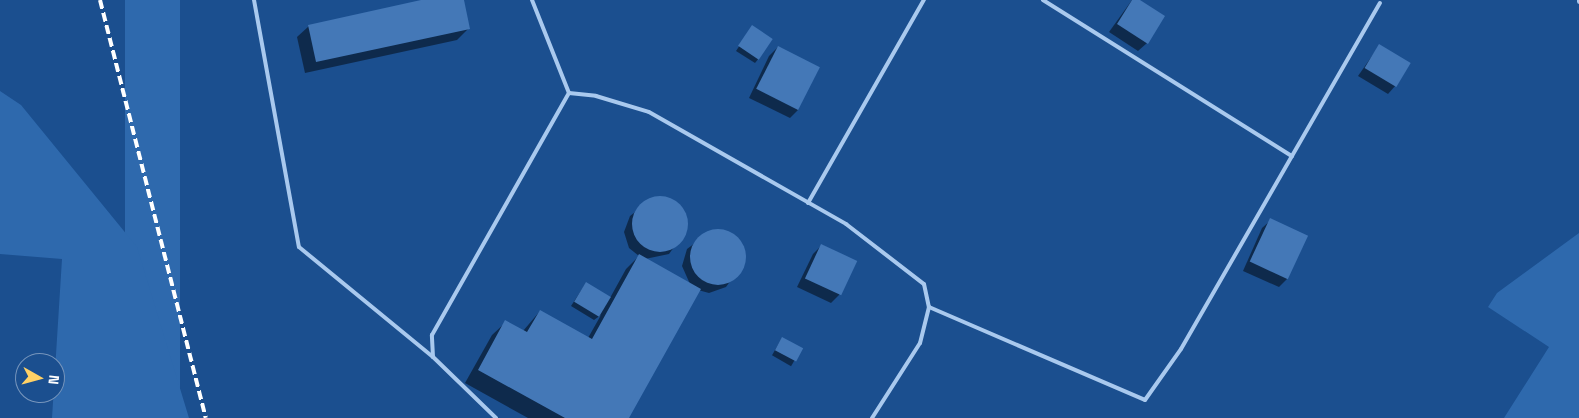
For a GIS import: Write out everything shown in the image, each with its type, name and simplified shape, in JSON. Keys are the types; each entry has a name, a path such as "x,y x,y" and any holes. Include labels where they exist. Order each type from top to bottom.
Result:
{"lane":[{"path":"254,0 299,247 434,357 496,418"},
{"path":"532,0 569,93"},
{"path":"808,203 924,0"},
{"path":"1043,0 1292,156"},
{"path":"929,308 1145,400 1181,349 1380,3"},
{"path":"434,357 432,335 569,93"},
{"path":"569,93 596,96 649,112 846,224 924,284 929,308 920,343 872,418"}],"shaded area":[{"path":"125,0 180,0 180,418 125,418"},
{"path":"0,91 21,105 137,247 189,418 52,418 53,403 65,403 65,353 56,353 62,259 0,254"},
{"path":"1579,233 1579,418 1504,418 1549,347 1488,307 1497,293"}],"building":[{"path":"421,0 464,0 470,29 316,62 308,25"},
{"path":"1132,0 1140,0 1165,16 1148,44 1117,24"},
{"path":"752,25 773,39 759,60 738,46"},
{"path":"1379,44 1411,63 1396,87 1365,68"},
{"path":"778,46 820,67 798,110 756,89"},
{"path":"655,196 665,196 680,204 686,213 688,224 686,235 680,244 665,252 655,252 644,247 637,240 632,229 632,219 637,208 644,201"},
{"path":"1270,218 1308,236 1288,279 1250,262"},
{"path":"713,229 723,229 738,237 744,246 746,257 744,268 738,277 723,285 713,285 702,280 695,273 690,262 690,252 695,241 702,234"},
{"path":"821,244 857,261 841,295 805,278"},
{"path":"639,254 701,289 629,418 565,418 478,370 505,320 527,332 540,310 592,339"},
{"path":"586,282 611,297 599,317 574,302"},
{"path":"782,337 803,348 796,362 775,350"}],"railway":[{"path":"100,0 206,418"}]}
